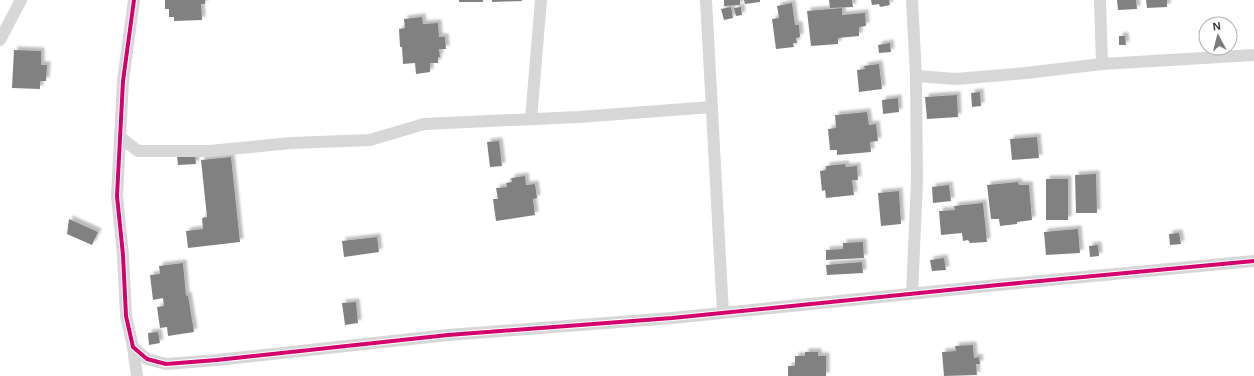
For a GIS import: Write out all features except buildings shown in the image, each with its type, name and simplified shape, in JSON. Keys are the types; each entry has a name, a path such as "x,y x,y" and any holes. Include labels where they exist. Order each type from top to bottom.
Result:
{"street":[{"path":"0,40 21,0"},
{"path":"134,0 124,82 117,196 123,255 126,316 133,347 137,376"},
{"path":"532,119 541,0"},
{"path":"706,0 723,313"},
{"path":"912,0 916,76 917,181 912,294"},
{"path":"1100,0 1102,64"},
{"path":"916,76 956,78 1026,73 1102,64 1254,55"},
{"path":"120,137 138,151 209,151 291,143 370,140 424,124 580,117 712,107"},
{"path":"133,347 147,359 166,364 217,360 448,335 672,318 1254,261"}],"cycle path":[{"path":"134,0 123,81 117,196 123,255 126,316 133,347 147,359 166,364 217,360 448,335 672,318 1254,261"}]}
